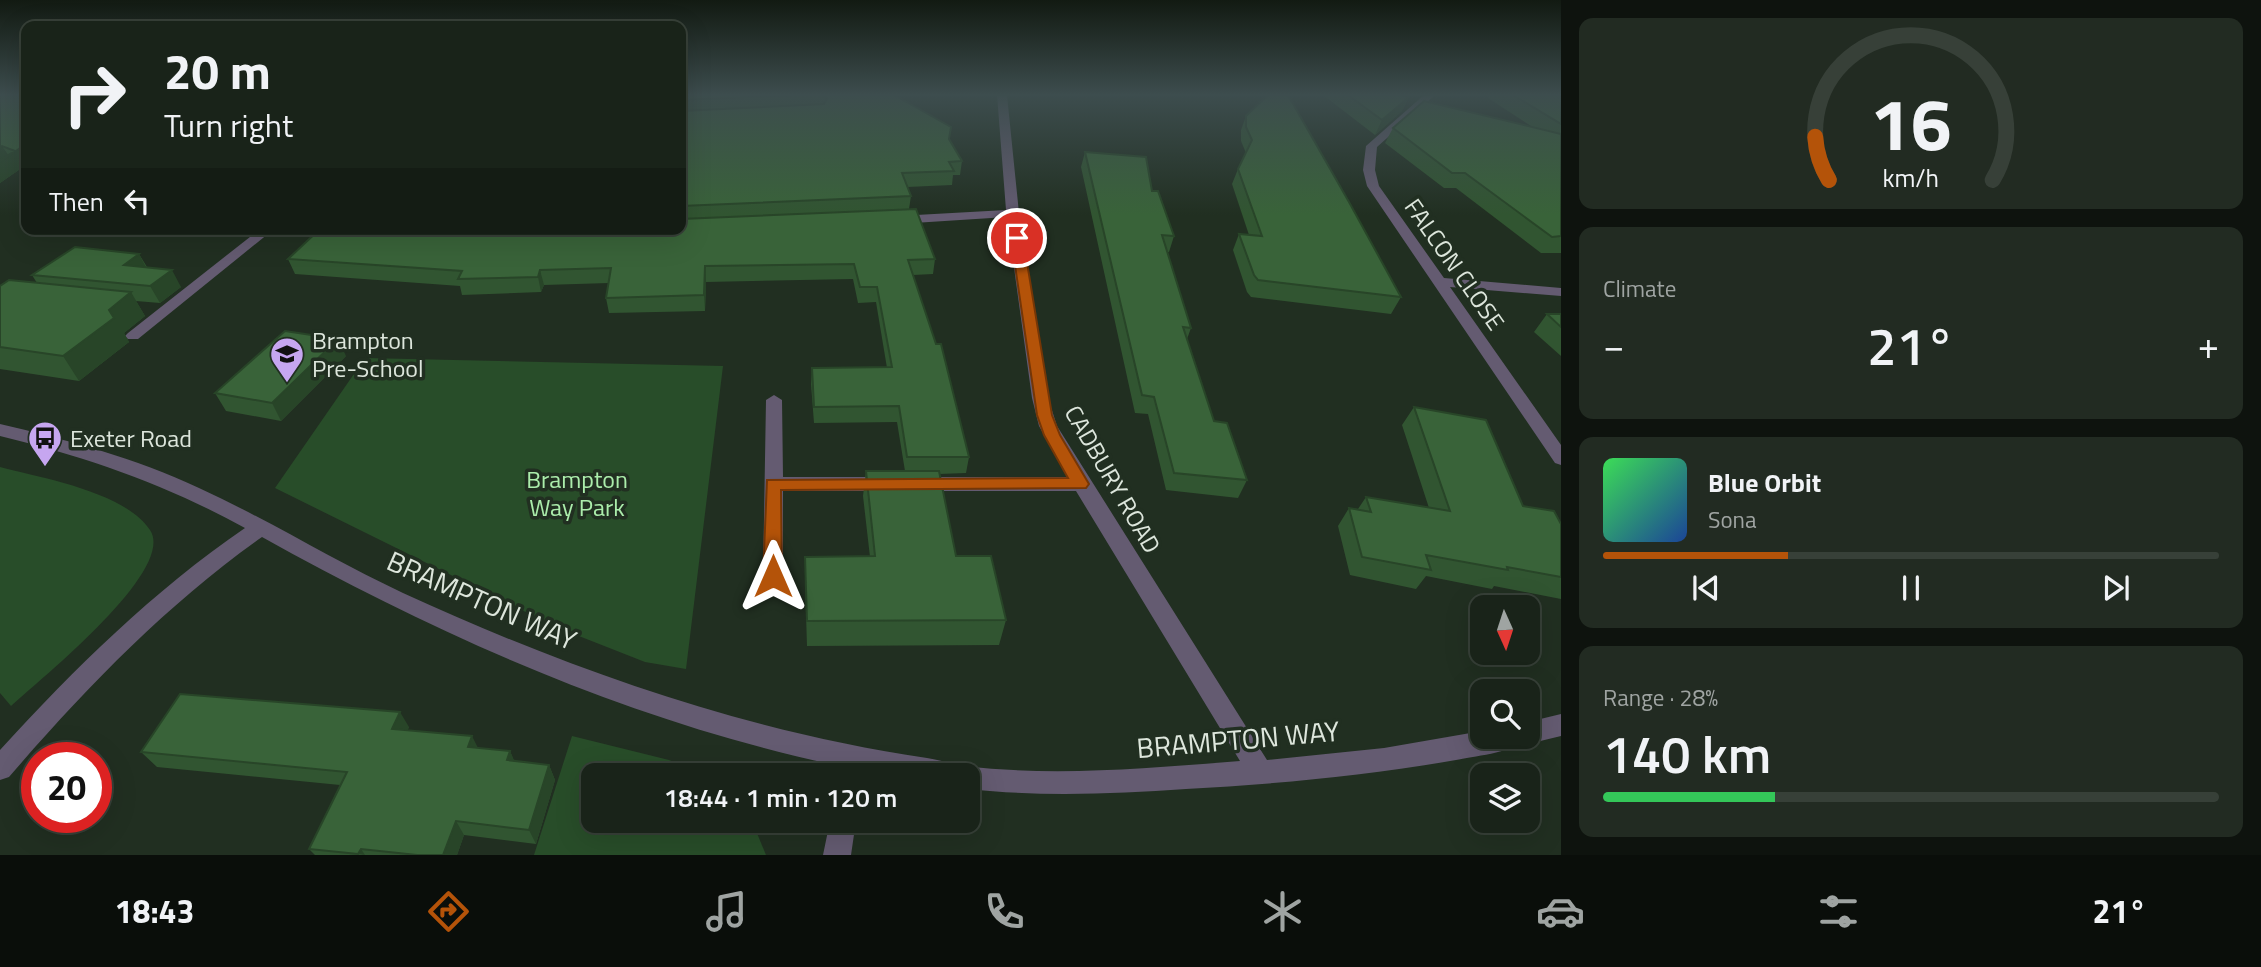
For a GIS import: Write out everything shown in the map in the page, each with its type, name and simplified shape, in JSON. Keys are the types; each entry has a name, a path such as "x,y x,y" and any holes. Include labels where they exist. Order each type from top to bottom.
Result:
{"street":[{"name":"CADBURY ROAD","path":"1006,135 1013,213 1040,398 1052,435 1261,773"},
{"name":"FALCON CLOSE","path":"1383,135 1374,143 1369,170 1379,197 1561,460"},
{"path":"880,221 1013,213"},
{"path":"133,336 260,235"},
{"path":"1438,282 1561,292"},
{"path":"137,308 164,311"},
{"path":"773,576 774,400"},
{"name":"BRAMPTON WAY","path":"0,430 54,442 164,479 390,596 522,657 688,716 842,763"},
{"path":"773,484 1080,484"},
{"path":"0,768 50,713 175,589 260,528"},
{"path":"1540,730 1561,725"},
{"name":"BRAMPTON WAY","path":"980,778 1031,781 1133,780 1261,773 1426,753 1470,745"},
{"path":"837,855 841,833"}],"green space":[{"name":"Brampton Way Park","path":"365,358 723,366 686,669 645,662 556,627 275,488"},
{"path":"0,467 81,488 122,506 150,530 153,548 144,571 101,623 11,706 0,693"},
{"path":"572,736 676,763 581,763 581,833 757,833 766,855 534,855"}],"building":[{"path":"0,135 21,135 21,147 0,162 15,151 0,147"},
{"path":"686,135 950,135 949,139 962,161 949,162 954,171 902,173 911,196 686,206"},
{"path":"1250,135 1311,135 1401,297 1258,280 1239,234 1262,236 1238,169 1252,140"},
{"path":"1402,135 1561,135 1561,236 1552,237 1465,173 1452,173"},
{"path":"1085,152 1146,157 1152,191 1158,191 1174,236 1162,235 1191,328 1183,327 1214,421 1227,423 1247,480 1174,473 1154,397 1142,395"},
{"path":"916,209 935,259 908,260 936,344 941,344 969,457 907,457 899,406 814,407 812,368 892,367 877,287 860,287 854,264 705,266 704,295 606,298 611,268 540,270 538,277 458,279 462,271 288,259 314,235 686,235 686,219"},
{"path":"75,247 139,254 124,265 172,270 150,286 32,275"},
{"path":"9,280 131,292 109,310 114,318 63,356 0,347 0,286"},
{"path":"1547,314 1561,314 1561,327"},
{"path":"285,331 338,339 272,403 215,393"},
{"path":"1414,407 1486,420 1523,506 1554,511 1561,524 1561,577 1426,555 1431,570 1362,557 1349,508 1371,512 1366,497 1450,511"},
{"path":"866,471 939,471 956,556 991,556 1006,620 807,621 805,557 875,556"},
{"path":"180,694 400,712 392,729 472,736 468,747 510,751 507,760 549,765 529,830 456,821 443,855 361,849 358,854 309,849 347,772 141,752"}],"place":[{"name":"Brampton Pre-School","path":"287,384"},
{"name":"Exeter Road","path":"45,468"}],"route":[{"path":"773,576 773,484 1080,484 1052,435 1044,415 1017,238"}]}
